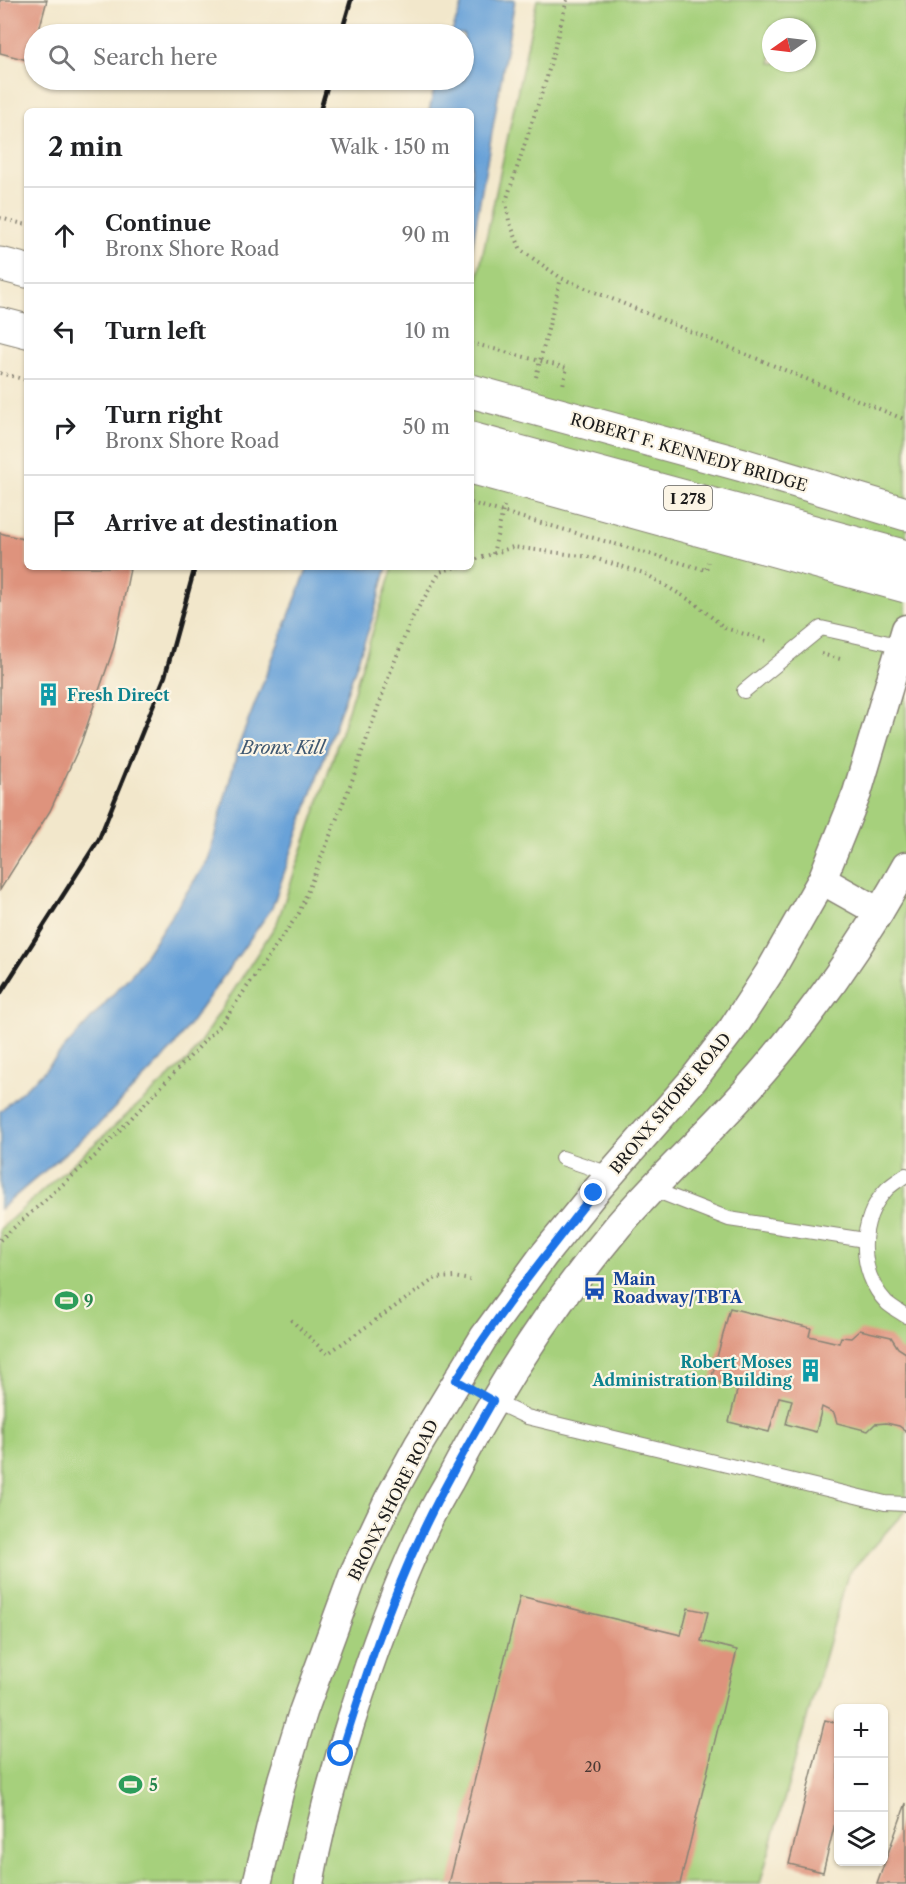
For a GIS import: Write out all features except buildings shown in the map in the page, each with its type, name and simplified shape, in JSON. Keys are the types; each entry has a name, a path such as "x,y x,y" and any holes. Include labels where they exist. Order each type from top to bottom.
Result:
{"highway":[{"path":"0,264 24,270"},
{"path":"0,324 24,330"},
{"name":"ROBERT F. KENNEDY BRIDGE","path":"474,392 743,465 906,514"},
{"name":"I 278","path":"474,440 906,557"},
{"path":"743,465 906,492"},
{"path":"474,468 906,586"}],"street":[{"name":"BRONX SHORE ROAD","path":"257,1884 282,1780 303,1712 354,1573 377,1524 419,1444 484,1337 543,1256 610,1174 692,1081 733,1028 770,973 822,879 857,793 904,638"},
{"path":"309,1884 335,1775 360,1692 389,1615 421,1534 493,1401 551,1315 618,1227 745,1092 800,1029 842,973 906,866"},
{"path":"822,879 879,912"},
{"path":"610,1174 652,1189"},
{"path":"456,1380 493,1401"},
{"path":"377,1524 421,1534"}],"lane":[{"path":"744,691 821,628 904,638"},
{"path":"562,1158 610,1174"},
{"path":"906,1175 888,1188 873,1208 865,1231 865,1256 872,1281 887,1302 906,1316"},
{"path":"652,1189 729,1219 865,1240"},
{"path":"493,1401 527,1417 885,1503 906,1504"}],"path":[{"path":"567,0 547,77 506,201 509,221 521,250 561,279 906,420"},
{"path":"0,218 24,224"},
{"path":"0,373 24,379"},
{"path":"474,560 513,547 590,557 644,573 693,602 725,628 756,639 844,660"},
{"path":"0,1240 96,1155 221,1024 299,913 353,778 412,618 440,572 446,570"},
{"path":"291,1320 327,1354 436,1278 454,1277 470,1280"}],"green space":[{"path":"537,0 906,0 906,1510 848,1574 760,1884 0,1884 0,1229 190,1058 277,923 324,786 392,570 474,570 474,295"}],"water":[{"path":"464,0 515,0 474,236 474,108 430,108 434,90 474,90 474,24 455,24"},
{"name":"Bronx Kill","path":"307,570 386,570 373,617 272,908 172,1049 97,1126 0,1209 0,1111 42,1073 136,969 208,860 240,742"}],"railway":[{"path":"344,24 351,0"},
{"path":"321,108 326,90"},
{"path":"0,994 99,839 165,676 194,570"}],"place":[{"name":"Fresh Direct","path":"49,695"},
{"name":"Main Roadway/TBTA","path":"595,1288"},
{"name":"9","path":"66,1301"},
{"name":"Robert Moses Administration Building","path":"810,1371"},
{"name":"5","path":"131,1785"}],"route":[{"path":"341,1754 360,1692 421,1534 493,1401 456,1380 543,1256 594,1193"}]}
